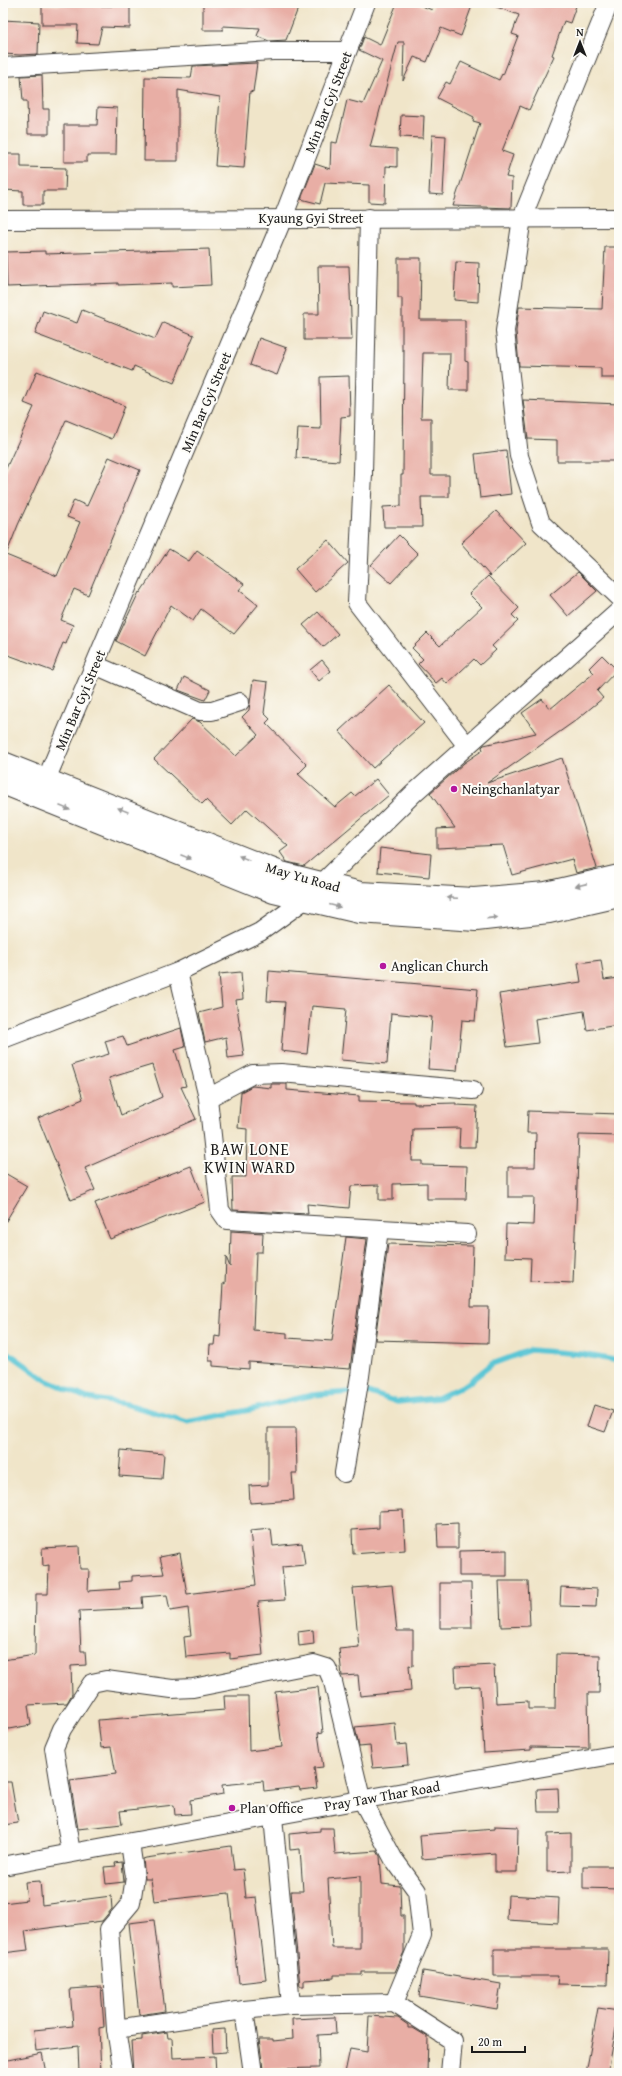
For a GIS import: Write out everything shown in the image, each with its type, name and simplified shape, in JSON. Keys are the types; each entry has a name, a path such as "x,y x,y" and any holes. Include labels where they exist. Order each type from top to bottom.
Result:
{"main road":[{"name":"May Yu Road","path":"3,763 41,788 274,892 359,912 476,920 549,912 619,896"},
{"name":"May Yu Road","path":"3,784 41,788 281,873 360,893 474,899 546,893 619,876"}],"street":[{"name":"Min Bar Gyi Street","path":"41,788 95,665 284,218 366,3"},
{"path":"609,3 522,218 505,331 519,456 541,523 619,597"},
{"path":"3,67 273,51 347,51"},
{"path":"369,218 363,473 357,603 467,746"},
{"name":"Kyaung Gyi Street","path":"3,220 619,218"},
{"path":"3,1039 178,972 260,932 306,899 320,883 414,793 619,611"},
{"path":"95,665 200,710 212,711 240,702"},
{"path":"178,972 208,1098 220,1210 227,1220 467,1234"},
{"path":"208,1098 253,1074 281,1073 473,1090"},
{"path":"344,1473 360,1376 379,1229"},
{"path":"71,1853 54,1748 62,1729 92,1683 106,1680 172,1689 193,1688 314,1664 327,1668 333,1682 361,1798 393,1858 417,1891 422,1935 394,2003"},
{"name":"Pray Taw Thar Road","path":"3,1866 273,1816 361,1798 619,1754"},
{"path":"273,1816 292,2005"},
{"path":"123,2073 116,2028 110,1929 131,1903 135,1877 130,1843"},
{"path":"116,2028 244,2010 292,2005 394,2003 453,2041 450,2073"},
{"path":"244,2010 253,2073"}],"building":[{"path":"112,3 130,3 130,28 102,27 98,44 77,43 78,25 42,25 42,5 112,6"},
{"path":"203,3 300,3 286,40 269,41 257,36 260,28 223,26 223,30 203,30"},
{"path":"397,3 415,3 432,10 434,3 473,3 461,36 441,28 427,62 414,57 403,81 404,42 398,42 370,147 397,149 397,167 386,166 385,203 369,202 369,185 325,183 320,204 301,199 315,164 330,169 331,142 337,143 347,100 363,104 382,61 359,50 364,37 380,45"},
{"path":"492,3 577,3 570,23 564,21 552,55 554,56 529,110 520,106 502,151 513,155 506,177 512,178 511,208 453,206 480,123 473,121 474,117 437,98 446,82 450,84 461,62 499,80 502,74 503,75 518,36 512,34 519,15 491,5"},
{"path":"3,20 39,22 38,54 3,54"},
{"path":"257,63 253,92 250,91 244,168 215,166 220,97 178,90 178,161 144,161 145,77 191,78 193,66"},
{"path":"42,75 43,109 49,109 49,134 28,134 27,101 23,101 21,76"},
{"path":"98,107 117,108 116,155 87,155 87,162 64,162 64,125 97,125"},
{"path":"401,115 424,116 423,138 400,137"},
{"path":"432,135 446,136 443,195 429,194"},
{"path":"3,154 21,154 21,167 66,168 65,191 43,191 43,205 23,205 23,191 3,190"},
{"path":"605,247 619,247 619,378 601,378 601,368 519,366 516,331 519,307 602,309"},
{"path":"209,249 211,285 172,287 172,283 118,285 118,283 7,287 6,252 45,251 45,254"},
{"path":"398,258 421,258 420,320 465,320 465,361 468,362 468,390 449,390 450,353 423,353 421,418 431,418 431,475 449,475 449,497 421,497 422,527 384,527 383,507 401,506 401,475 403,475 404,350 402,350 402,298 398,298"},
{"path":"456,262 479,263 478,302 454,300"},
{"path":"318,266 349,266 352,340 304,340 304,314 319,314"},
{"path":"82,310 155,339 163,322 194,335 174,383 134,366 132,371 35,334 43,311 77,323"},
{"path":"259,338 287,348 277,375 250,365"},
{"path":"37,371 125,406 112,439 66,420 18,525 6,555 57,576 80,522 67,517 74,500 87,506 109,457 140,470 88,595 74,589 61,620 73,625 66,644 63,643 52,671 3,653 3,475 34,407 24,403"},
{"path":"349,376 350,416 341,417 339,461 296,458 298,428 321,429 320,377"},
{"path":"523,400 619,404 619,461 557,461 557,440 528,439"},
{"path":"506,450 511,494 480,498 475,454"},
{"path":"496,511 526,543 490,576 461,543"},
{"path":"399,535 418,554 391,583 371,565"},
{"path":"328,540 348,563 315,592 295,569"},
{"path":"169,549 189,561 197,550 244,584 239,590 258,605 234,634 201,609 193,621 171,605 145,656 116,641 139,592 140,593"},
{"path":"578,572 597,591 568,616 550,595"},
{"path":"488,576 519,608 512,615 518,621 492,646 496,650 480,665 474,659 447,684 442,678 436,683 418,664 423,659 412,648 427,633 440,646 482,607 469,594"},
{"path":"318,612 338,634 323,647 303,625"},
{"path":"602,655 617,670 597,691 603,698 575,721 487,783 562,758 597,868 576,873 572,859 512,875 503,845 437,848 437,829 455,828 430,793 464,763 483,750 482,747 484,745 536,733 522,713 542,699 550,709 594,673 589,668"},
{"path":"322,660 331,671 319,681 310,670"},
{"path":"184,677 210,690 205,700 178,690"},
{"path":"253,680 268,682 264,713 270,719 266,723 307,765 298,774 335,807 352,793 355,796 376,779 389,795 304,866 287,862 280,852 288,846 247,809 232,825 206,800 202,804 154,759 192,719 200,722 236,756 258,735 242,717 249,710"},
{"path":"389,685 424,723 373,768 339,731"},
{"path":"380,848 431,854 429,877 378,872"},
{"path":"601,960 604,980 619,978 619,1008 615,1008 618,1025 587,1030 584,1011 535,1019 538,1043 507,1047 499,994 581,982 578,963"},
{"path":"269,971 478,989 475,1021 462,1020 457,1071 428,1069 432,1017 391,1013 387,1064 341,1060 346,1009 312,1006 307,1054 281,1051 285,1002 267,1001"},
{"path":"241,972 243,999 236,1000 244,1056 228,1058 226,1037 205,1042 199,1013 222,1007 219,974"},
{"path":"181,1028 185,1047 175,1050 186,1086 181,1087 196,1119 85,1168 95,1190 71,1200 38,1118 83,1099 72,1065 109,1054 105,1041 123,1036 127,1046","holes":["152,1065 162,1097 121,1115 109,1078"]},
{"path":"271,1084 287,1084 287,1090 359,1096 359,1101 414,1102 414,1104 456,1103 456,1105 477,1106 475,1147 459,1147 460,1128 413,1129 412,1161 422,1161 422,1165 467,1166 466,1199 427,1199 427,1183 393,1184 393,1200 379,1200 379,1185 351,1186 349,1208 307,1204 308,1214 233,1210 232,1177 246,1177 247,1129 238,1128 241,1092 252,1086 271,1088"},
{"path":"528,1111 619,1114 619,1136 579,1135 573,1283 530,1281 531,1258 505,1257 506,1224 533,1225 534,1197 508,1197 508,1167 535,1167 536,1133 527,1133"},
{"path":"191,1166 205,1202 110,1239 95,1203"},
{"path":"3,1172 27,1186 3,1226"},
{"path":"231,1231 263,1233 262,1252 256,1252 253,1330 287,1333 287,1338 332,1341 346,1237 367,1239 350,1369 249,1362 249,1369 213,1366 213,1361 209,1361 210,1345 214,1345 215,1336 220,1337 226,1257 230,1267"},
{"path":"388,1244 473,1246 471,1307 489,1307 488,1343 375,1340"},
{"path":"594,1405 613,1411 605,1432 587,1426"},
{"path":"268,1428 296,1428 297,1473 292,1473 294,1500 250,1503 249,1486 268,1485"},
{"path":"121,1450 164,1454 162,1479 119,1476"},
{"path":"403,1510 405,1550 353,1554 352,1530 379,1528 379,1511"},
{"path":"458,1523 458,1548 438,1548 437,1524"},
{"path":"271,1529 273,1546 302,1543 305,1565 282,1567 285,1600 258,1602 263,1655 230,1659 230,1653 186,1657 184,1637 191,1636 188,1608 170,1611 167,1595 142,1597 143,1608 79,1611 81,1651 85,1651 86,1665 71,1666 72,1694 67,1703 28,1705 31,1725 3,1730 3,1660 35,1655 36,1594 48,1594 49,1565 43,1566 42,1548 79,1546 80,1569 89,1569 88,1591 120,1589 119,1582 132,1581 132,1576 164,1574 160,1557 180,1553 187,1594 256,1585 250,1531"},
{"path":"507,1550 507,1576 459,1576 459,1551"},
{"path":"499,1581 528,1581 530,1626 501,1627"},
{"path":"440,1583 471,1583 472,1628 440,1628"},
{"path":"392,1585 397,1631 413,1631 413,1666 409,1665 411,1691 360,1696 358,1675 342,1676 339,1649 359,1647 353,1588"},
{"path":"561,1587 597,1589 596,1607 560,1606"},
{"path":"313,1630 314,1644 299,1646 298,1632"},
{"path":"556,1654 600,1655 599,1693 588,1693 589,1748 531,1747 531,1750 484,1753 480,1686 456,1687 455,1667 494,1665 496,1703 528,1701 528,1709 555,1709"},
{"path":"318,1687 323,1732 318,1733 323,1767 314,1768 317,1788 300,1790 299,1787 264,1791 263,1781 222,1785 223,1794 190,1800 191,1814 175,1815 174,1805 120,1811 122,1824 78,1829 70,1780 116,1774 111,1747 101,1748 98,1720 225,1710 224,1696 248,1696 249,1751 282,1747 275,1692"},
{"path":"395,1723 397,1745 406,1744 408,1765 373,1768 370,1746 359,1747 355,1727"},
{"path":"3,1782 11,1782 18,1823 3,1825"},
{"path":"558,1788 559,1812 538,1812 537,1789"},
{"path":"495,1826 518,1827 517,1872 495,1872 495,1853 422,1859 420,1835 495,1829"},
{"path":"320,1828 333,1828 335,1854 377,1851 380,1856 382,1884 400,1886 401,1916 404,1916 404,1952 395,1972 362,1972 362,1975 334,1975 334,1978 304,1980 304,1986 300,1986 291,1891 303,1891 300,1849 290,1850 289,1834 320,1831","holes":["360,1876 360,1948 332,1948 328,1879"]},
{"path":"571,1833 571,1871 547,1872 547,1834"},
{"path":"231,1846 234,1870 243,1869 246,1898 256,1897 266,1980 239,1983 229,1893 154,1901 151,1879 145,1879 143,1859"},
{"path":"122,1862 124,1882 106,1884 104,1867 116,1866 115,1863"},
{"path":"583,1866 619,1866 619,1889 583,1888"},
{"path":"40,1881 42,1905 111,1896 112,1909 102,1921 25,1931 28,1950 3,1953 3,1903 27,1900 25,1882"},
{"path":"508,1895 559,1898 558,1923 507,1920"},
{"path":"154,1920 165,2011 139,2015 129,1923"},
{"path":"494,1949 608,1949 607,1985 557,1984 558,1976 494,1976"},
{"path":"423,1971 501,1984 497,2009 419,1996"},
{"path":"101,1987 104,2027 99,2028 101,2073 79,2073 78,2046 36,2051 34,2030 73,2026 70,1989"},
{"path":"598,2008 619,2011 608,2073 586,2073"},
{"path":"369,2016 398,2018 408,2025 408,2028 413,2028 428,2037 427,2073 345,2073 350,2049 367,2052"},
{"path":"335,2017 336,2034 318,2035 319,2068 263,2069 259,2039 273,2039 273,2041 293,2039 292,2019"},
{"path":"225,2029 226,2052 213,2053 212,2030"},
{"path":"167,2032 168,2038 172,2038 173,2058 215,2056 216,2073 133,2073 131,2041 142,2040 142,2036"},
{"path":"42,2053 46,2073 3,2073 3,2061"}],"waterway":[{"path":"3,1349 46,1380 87,1398 126,1404 187,1422 254,1409 312,1395 365,1391 397,1402 438,1398 467,1384 492,1364 530,1350 581,1354 619,1361"}],"place":[{"name":"Neingchanlatyar","path":"454,789"},
{"name":"Anglican Church","path":"383,966"},
{"name":"Plan Office","path":"232,1808"}],"district":[{"name":"BAW LONE KWIN WARD","path":"250,1158"}]}
